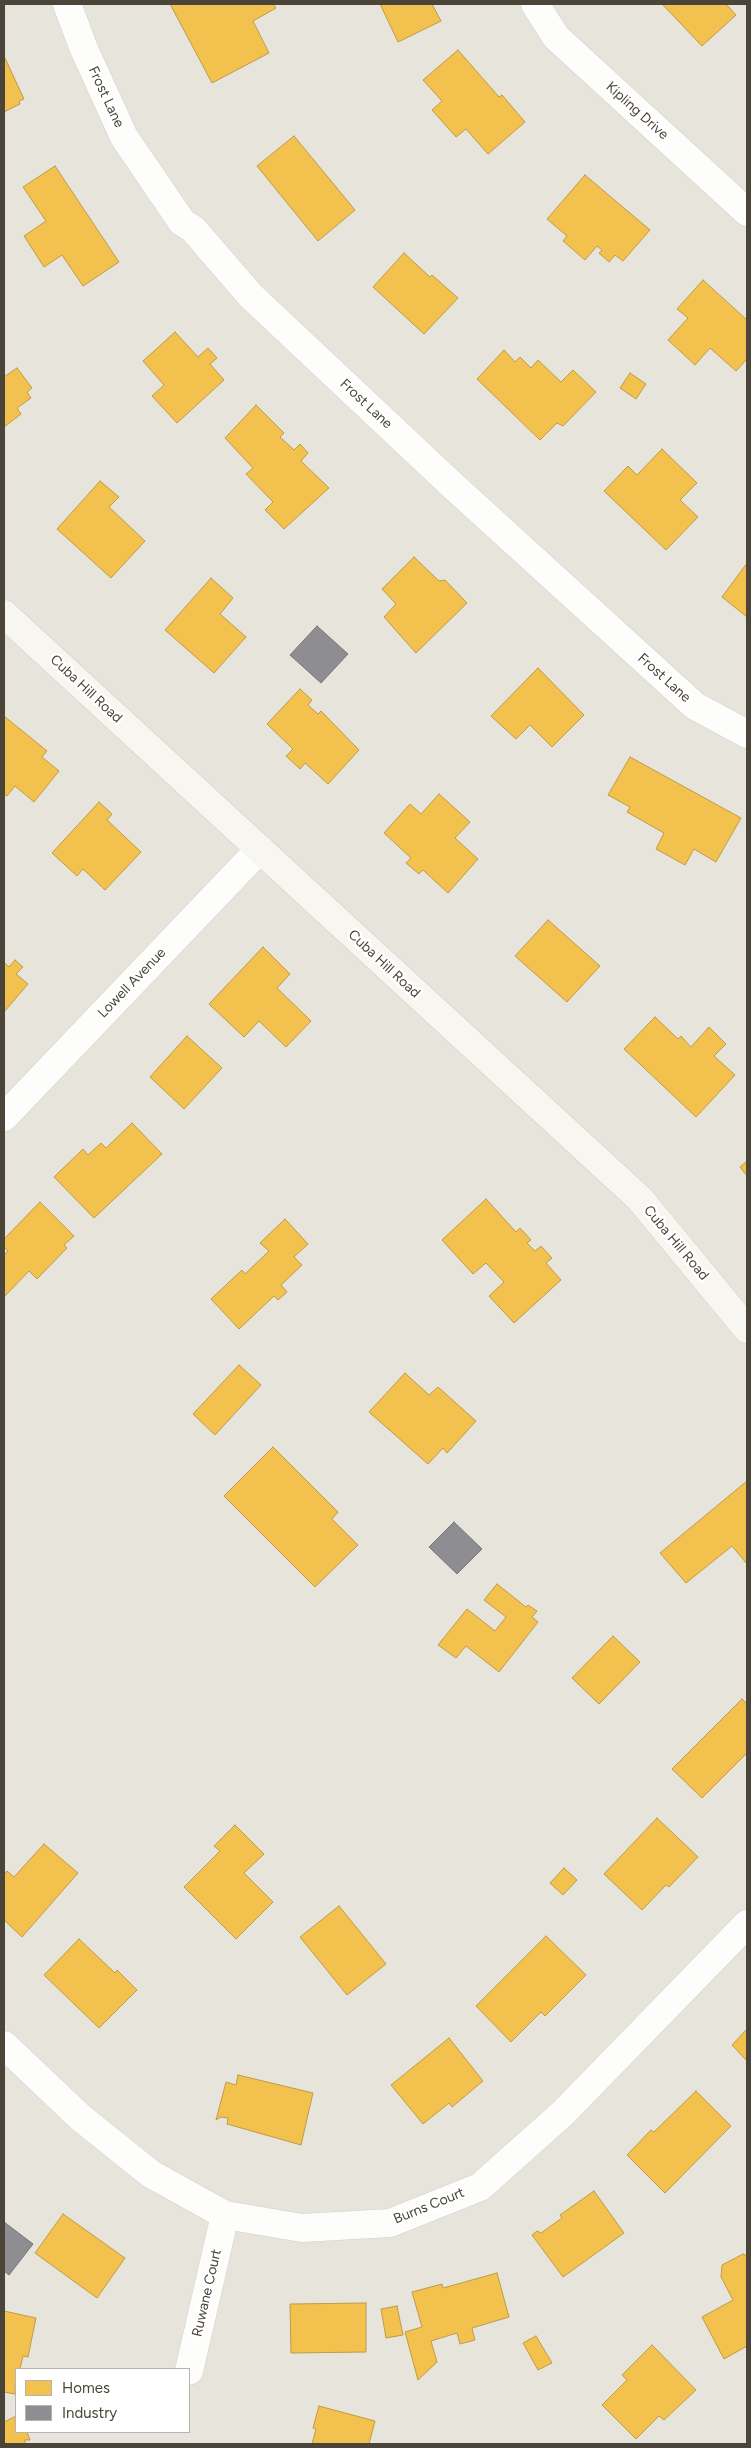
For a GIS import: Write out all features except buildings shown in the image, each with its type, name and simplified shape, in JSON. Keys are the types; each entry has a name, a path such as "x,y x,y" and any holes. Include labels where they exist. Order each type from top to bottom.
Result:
{"main road":[{"name":"Cuba Hill Road","path":"4,614 640,1199 747,1330"}],"street":[{"name":"Frost Lane","path":"67,4 84,49 124,137 182,222 192,229 252,296 451,484 694,706 747,734"},
{"name":"Kipling Drive","path":"535,4 556,37 747,212"},
{"name":"Lowell Avenue","path":"4,1117 260,849"},
{"name":"Burns Court","path":"4,2045 80,2117 151,2174 226,2215 302,2228 390,2223 480,2186 563,2113 747,1924"},
{"name":"Ruwane Court","path":"190,2368 226,2215"}],"shaded area":[{"path":"4,4 747,4 747,2444 4,2444"}]}
